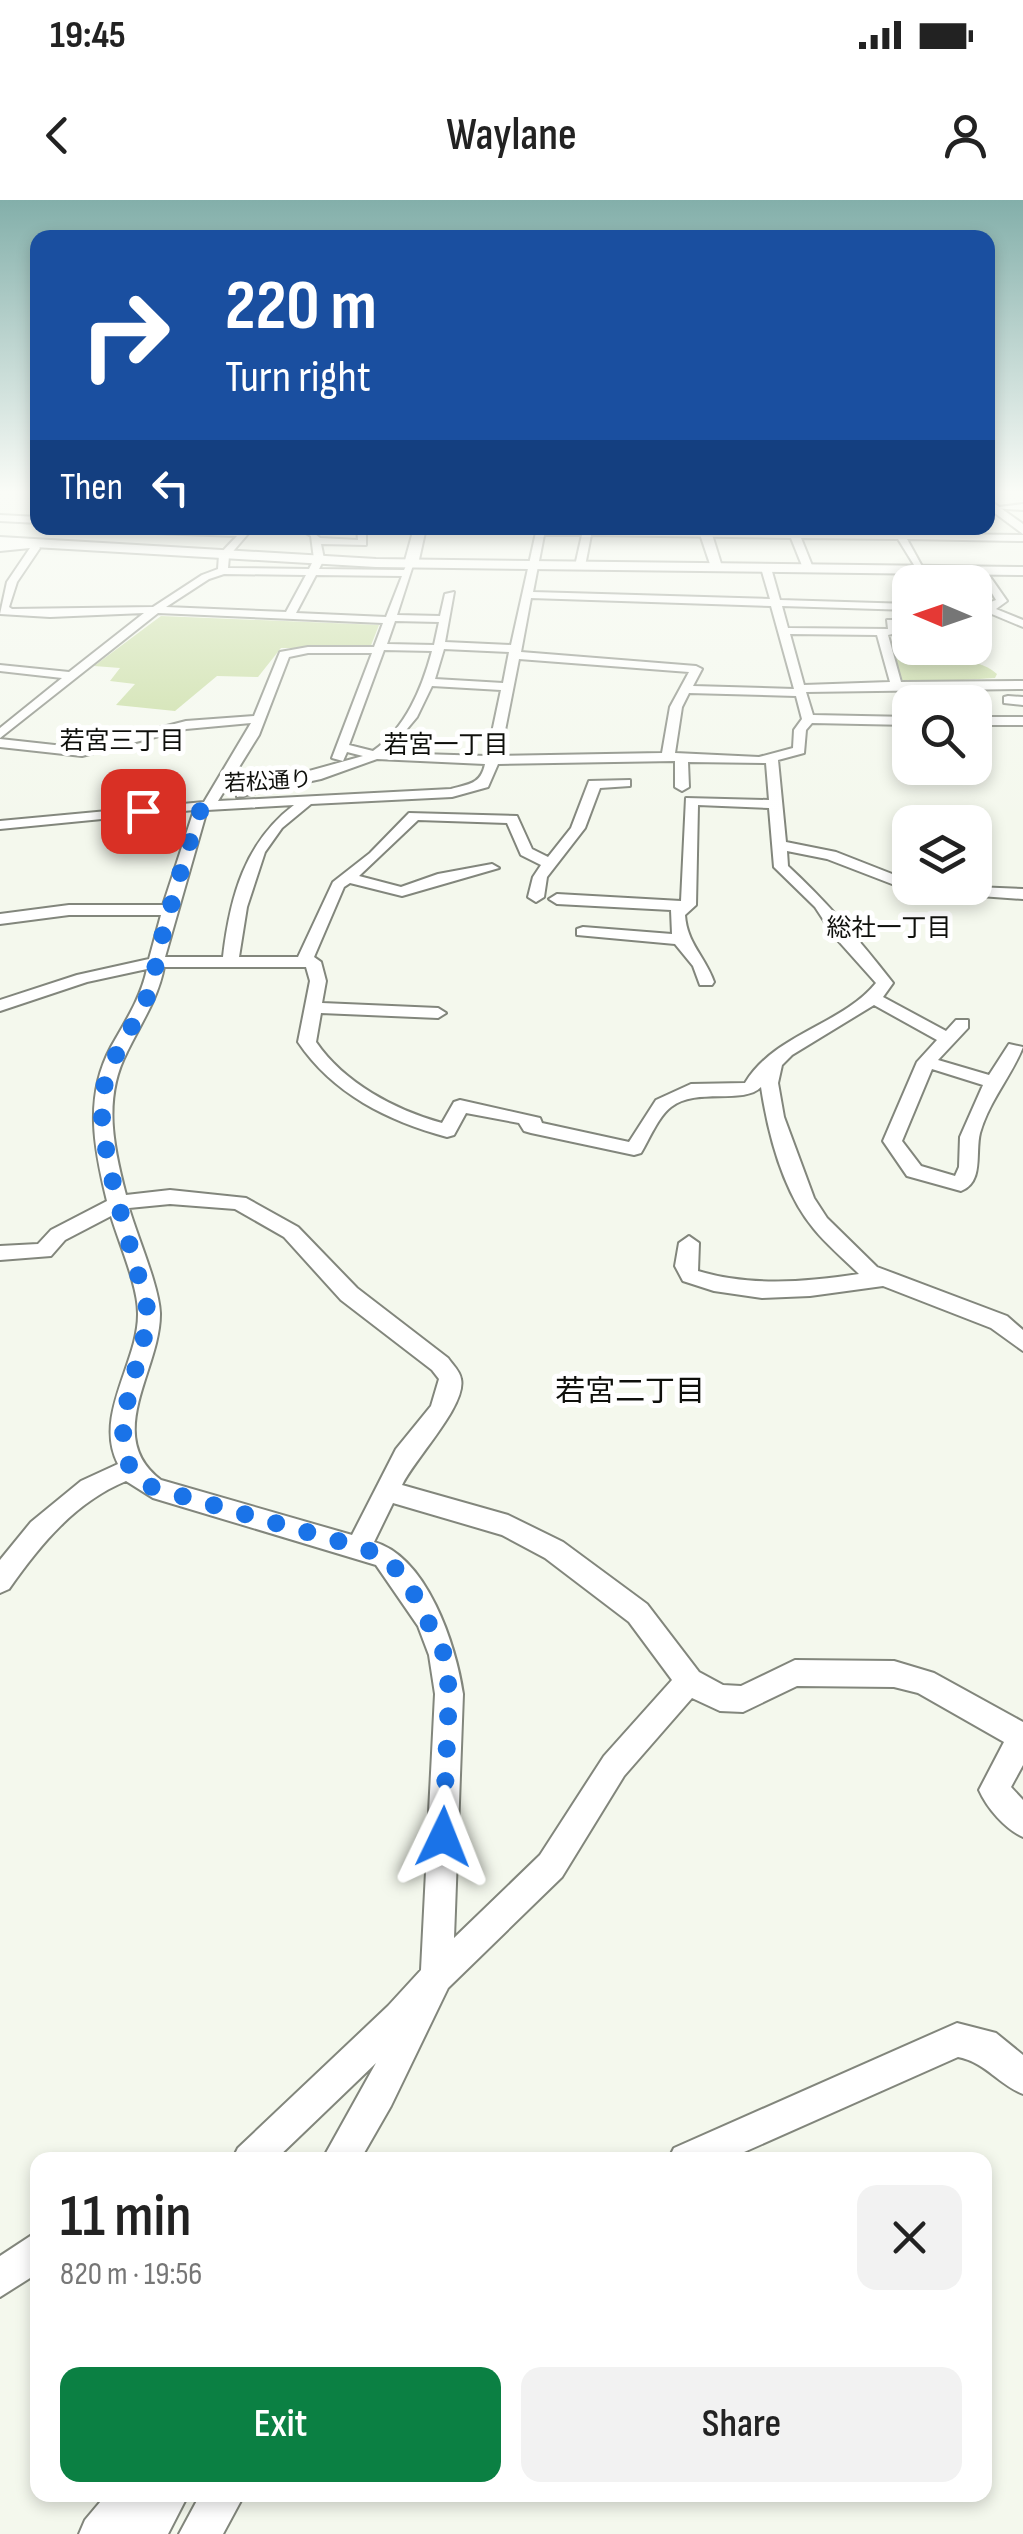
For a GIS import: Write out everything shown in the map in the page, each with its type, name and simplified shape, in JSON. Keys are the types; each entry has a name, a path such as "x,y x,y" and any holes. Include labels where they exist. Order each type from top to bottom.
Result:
{"street":[{"path":"0,734 167,603"},
{"path":"244,603 254,614"},
{"path":"289,616 296,603"},
{"path":"231,959 238,906 258,856 274,828 316,800 334,768 396,603"},
{"path":"208,804 376,754 415,711 439,647 448,603"},
{"path":"480,817 484,794 478,787 488,780 526,603"},
{"path":"775,603 808,720"},
{"path":"796,603 892,607"},
{"path":"4,625 10,612 159,610 445,619"},
{"path":"992,613 1023,624"},
{"path":"782,631 895,632 890,622"},
{"path":"880,632 890,648 889,666 898,685"},
{"path":"345,2152 379,2094 437,1977 449,1694 446,1658 408,1582 384,1556 154,1488 129,1470 121,1435 147,1335 148,1312 102,1116 105,1077 142,1009 177,897 182,856 208,804 234,770 260,720 284,654 439,647 696,669 676,707 674,757 682,787"},
{"path":"0,668 75,676"},
{"path":"427,682 510,688"},
{"path":"914,685 1023,685"},
{"path":"688,689 801,691 892,686"},
{"path":"1008,700 1023,701"},
{"path":"0,743 82,752 186,724 260,720"},
{"path":"342,747 446,761 674,757 772,760 799,750 800,730 808,720"},
{"path":"808,720 892,721"},
{"path":"992,722 1022,723"},
{"path":"536,897 540,877 584,823 594,784 624,787 624,758"},
{"path":"0,1006 82,978 156,962 314,962 314,1008 307,1042 324,1067 386,1112 446,1130 460,1106 524,1118 533,1122 530,1127 634,1149 662,1104 704,1088 751,1088 782,1054 828,1030 885,983 820,904 786,875 772,760"},
{"name":"若松通り","path":"0,826 208,804 452,792 478,787"},
{"path":"557,899 688,905 691,801 776,804"},
{"path":"304,961 336,890 414,816 512,819 522,847 533,858 550,864"},
{"path":"780,845 831,855 892,879"},
{"path":"346,877 402,892 492,868"},
{"path":"992,892 1023,894"},
{"path":"682,906 677,922 682,940 689,957 700,964 706,982"},
{"path":"0,919 44,911 172,910"},
{"path":"583,932 682,940"},
{"path":"872,997 948,1039"},
{"path":"314,1008 433,1013 422,1034"},
{"path":"962,1024 926,1062 892,1140 914,1171 960,1184 970,1167 966,1156 976,1121 1015,1048"},
{"path":"926,1062 995,1083"},
{"path":"774,1063 769,1083 772,1105 804,1199 820,1223 870,1272 1000,1322 1023,1344"},
{"path":"0,1254 44,1251 58,1234 121,1202 206,1198 258,1210 290,1232 372,1314 440,1364 450,1378 449,1393 440,1412 404,1456 359,1547"},
{"path":"689,1243 685,1266 690,1276 715,1286 760,1292 883,1278"},
{"path":"0,1581 24,1547 58,1512 94,1483 129,1470"},
{"path":"388,1490 508,1526 554,1550 638,1612 689,1680 720,1698 744,1699 795,1674 894,1674 924,1682 1023,1737 994,1790 1023,1822"},
{"path":"258,2152 400,2018 551,1866 614,1766 689,1680"},
{"path":"704,2152 957,2040 984,2045 1023,2077"},
{"path":"0,2279 30,2255"},
{"path":"99,2534 126,2502"},
{"path":"145,2534 164,2502"},
{"path":"199,2534 220,2502"}],"green space":[{"path":"161,616 379,625 370,648 281,648 258,677 217,676 175,711 116,705 135,684 110,681 120,668 94,666"},
{"path":"894,665 981,665 997,674 995,678 900,684"}],"district":[{"name":"若宮三丁目","path":"122,741"},
{"name":"若宮一丁目","path":"446,745"},
{"name":"総社一丁目","path":"889,928"},
{"name":"若宮二丁目","path":"630,1392"}],"route":[{"path":"143,811 202,806 182,856 177,897 161,939 152,985 105,1077 102,1116 108,1159 148,1312 147,1335 121,1435 123,1457 142,1483 384,1556 408,1582 446,1658 449,1694 443,1837"}]}
